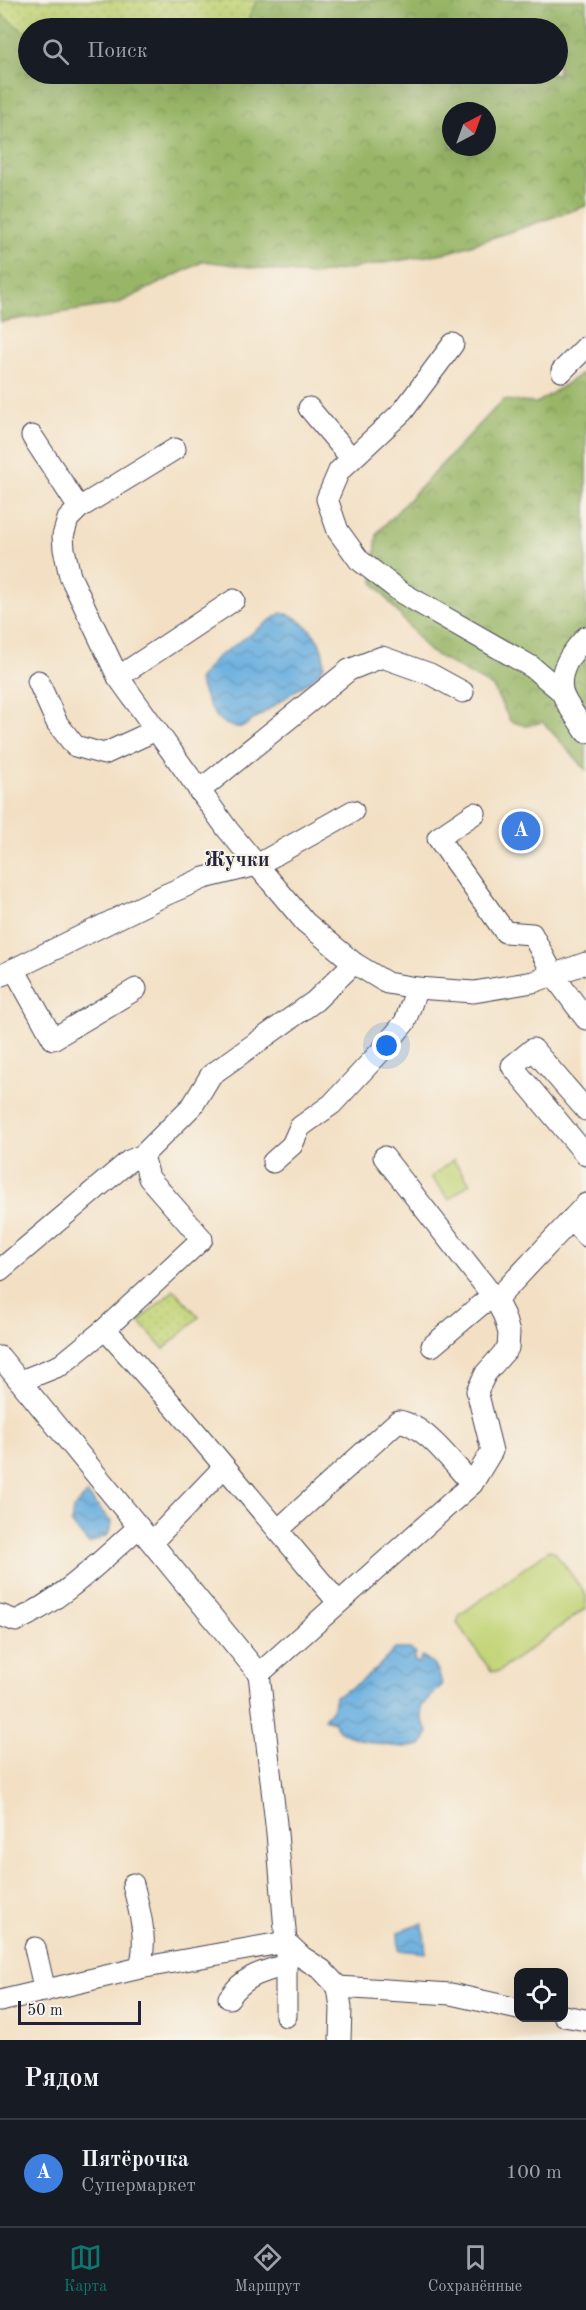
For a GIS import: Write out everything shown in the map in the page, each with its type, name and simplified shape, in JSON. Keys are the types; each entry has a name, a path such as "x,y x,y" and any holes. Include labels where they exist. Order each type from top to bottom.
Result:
{"street":[{"path":"453,344 403,411 339,471 327,499 338,531 359,560 402,593 532,667 562,692 586,732"},
{"path":"562,371 586,347"},
{"path":"309,408 351,459"},
{"path":"32,436 79,508"},
{"path":"175,449 79,508 68,519 63,536 70,576 118,677 228,830 305,922 354,963 387,983 417,988 474,992 532,982 586,963"},
{"path":"118,677 234,600"},
{"path":"562,692 563,669 576,648 586,638"},
{"path":"199,791 349,670 382,657 430,674 463,692"},
{"path":"38,681 57,723 75,746 104,754 156,730"},
{"path":"136,988 53,1039 7,973 204,878 257,865 353,811"},
{"path":"475,813 438,838 505,932 532,934 554,976 586,1019"},
{"path":"0,1270 129,1161 142,1155 194,1105 211,1075 315,1001 354,963"},
{"path":"273,1162 292,1145 300,1127 332,1104 383,1049 405,1022 417,988"},
{"path":"586,1110 533,1048 512,1066 586,1155"},
{"path":"21,1381 61,1365 105,1329 202,1239 150,1178 142,1155"},
{"path":"259,1674 472,1484 492,1451 477,1391 486,1373 508,1348 509,1333 504,1316 496,1300 384,1158"},
{"path":"432,1346 483,1303 496,1300 579,1211"},
{"path":"579,1211 586,1236"},
{"path":"105,1329 338,1602"},
{"path":"0,1357 259,1674 277,1833 286,1942 285,2016"},
{"path":"278,1530 398,1421 408,1423 426,1435 472,1484"},
{"path":"0,1615 16,1621 40,1610 145,1534 224,1467"},
{"path":"133,1884 145,1932 144,1953 140,1968"},
{"path":"0,2001 140,1968 286,1942"},
{"path":"286,1942 302,1957 322,1970 338,1987 341,2008 340,2040"},
{"path":"36,1948 45,1991"},
{"path":"229,1998 238,1985 257,1974 286,1965"},
{"path":"338,1987 451,1994 514,2008"},
{"path":"568,2017 586,2020"}],"green space":[{"path":"0,0 257,0 249,18 18,18 18,27 0,14"},
{"path":"257,0 586,0 586,206 450,252 312,275 204,261 117,304 0,322 0,14 18,27 18,84 568,84 568,18 249,18"},
{"path":"586,374 586,770 543,722 526,726 510,721 493,687 429,651 373,582 377,533 503,400 537,403 580,375"},
{"path":"453,1160 470,1183 449,1199 431,1177"},
{"path":"174,1290 199,1317 164,1349 139,1321"},
{"path":"549,1550 555,1552 586,1595 586,1608 498,1672 491,1671 457,1623 460,1615"}],"water":[{"path":"281,613 299,620 318,641 323,652 324,667 311,680 243,727 225,724 213,713 198,680 216,658"},
{"path":"87,1494 112,1523 108,1535 89,1544 71,1523 73,1509"},
{"path":"395,1649 410,1649 416,1654 414,1661 419,1663 422,1656 434,1665 442,1685 421,1707 422,1719 428,1732 423,1743 417,1746 400,1747 365,1741 345,1734 334,1722 324,1719 333,1707 335,1696 367,1676"},
{"path":"423,1923 426,1953 399,1950 398,1932"}],"place":[{"name":"Пятёрочка","path":"521,831"}],"district":[{"name":"Жучки","path":"237,859"}]}
